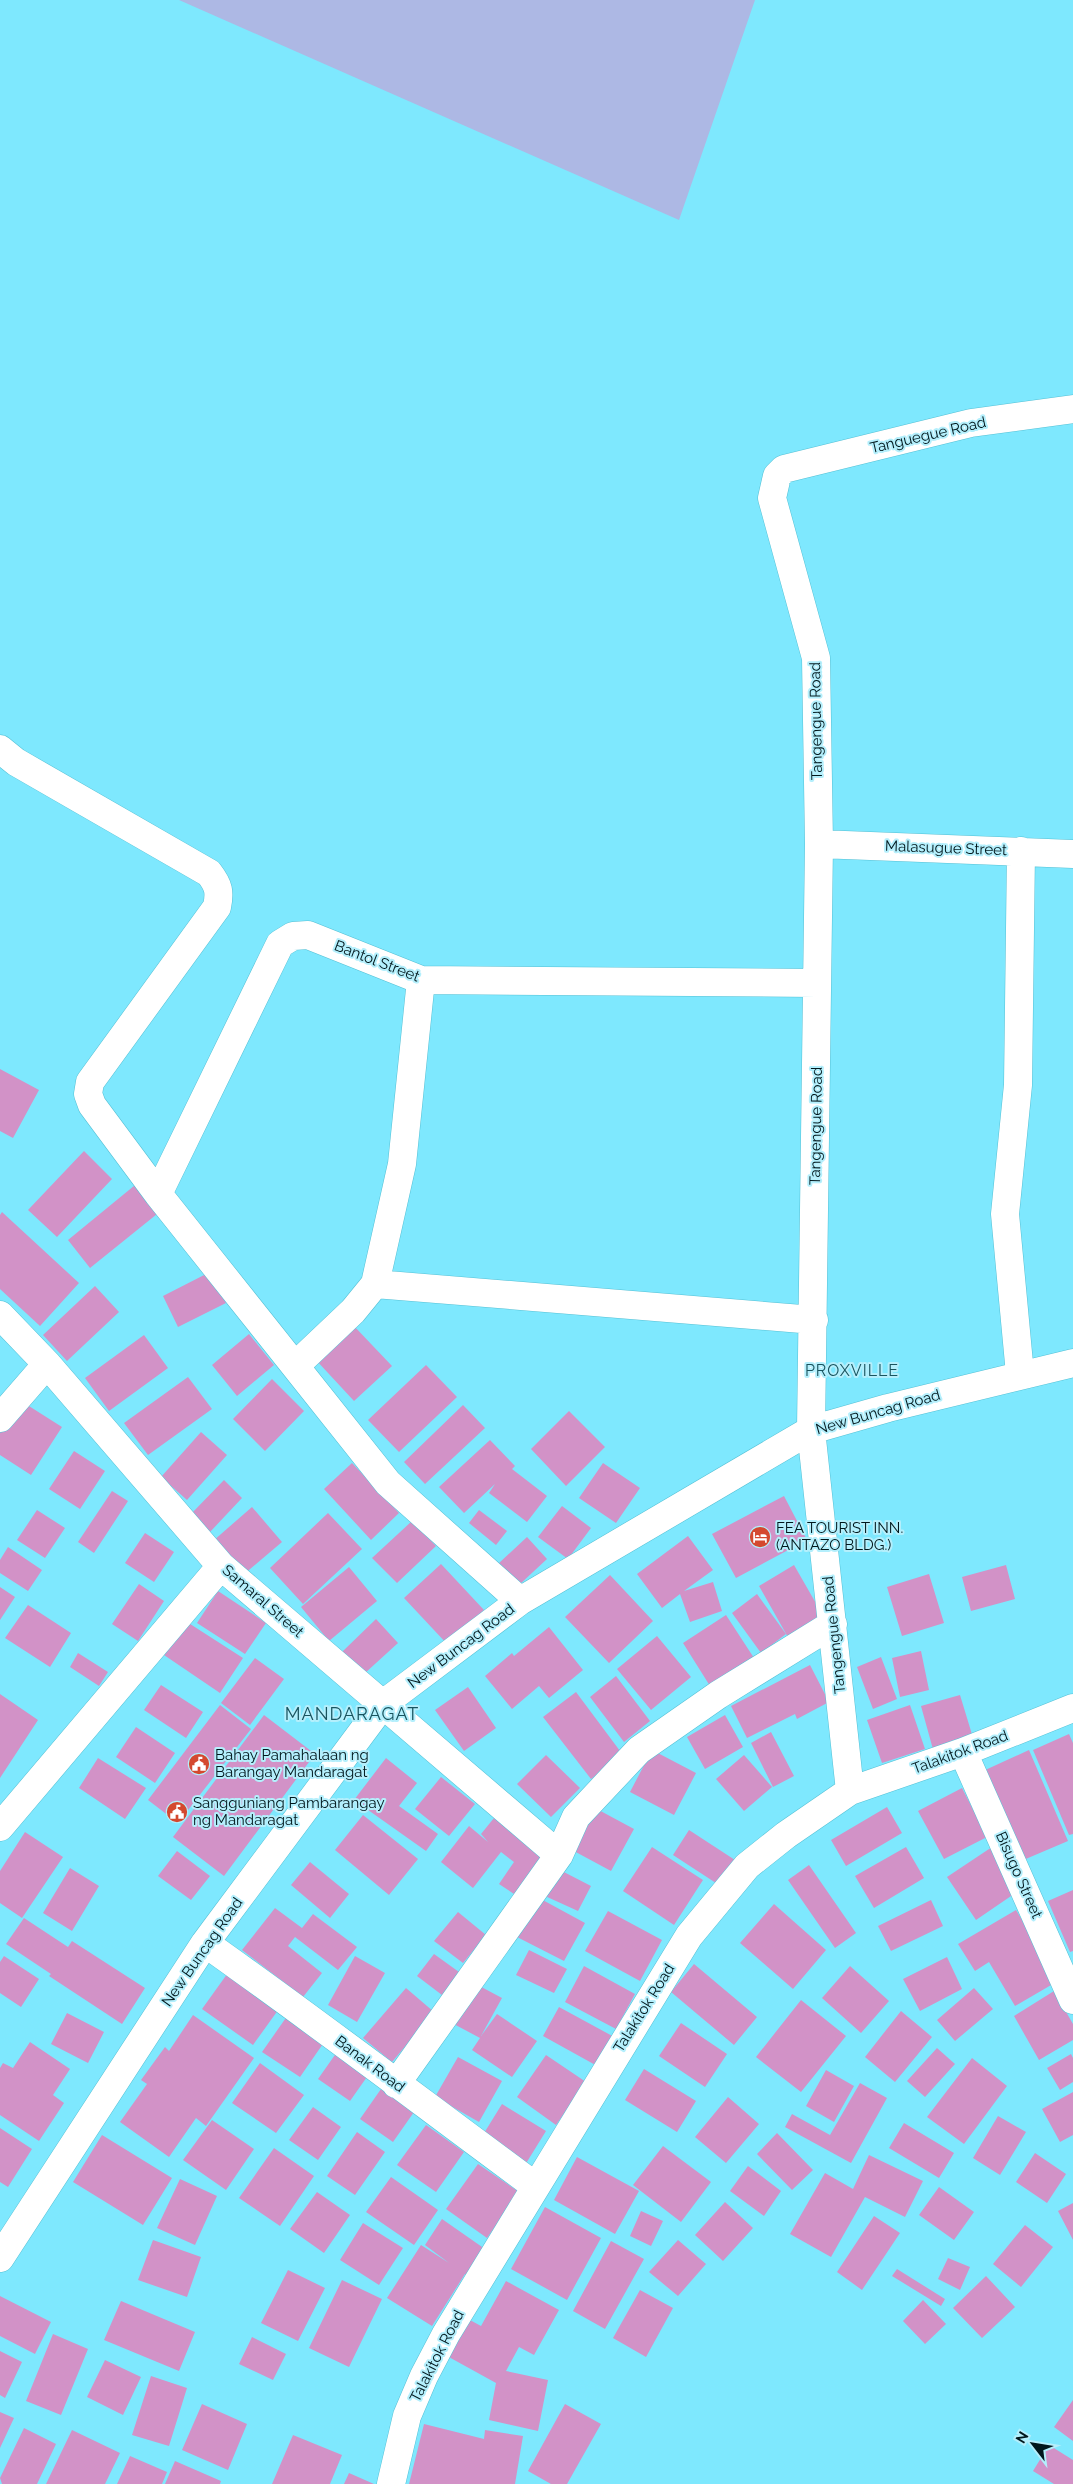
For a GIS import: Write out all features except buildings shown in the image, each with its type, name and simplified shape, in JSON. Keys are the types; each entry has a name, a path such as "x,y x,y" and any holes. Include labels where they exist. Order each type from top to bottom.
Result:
{"street":[{"name":"Tanguegue Road","path":"784,469 971,423 1073,409"},
{"name":"Tangengue Road","path":"784,469 777,476 772,498 816,658 819,844 811,1430 834,1624 850,1791"},
{"path":"0,749 16,762 209,873 217,884 220,892 217,907 90,1082 88,1094 92,1105 158,1194 388,1483 520,1601"},
{"name":"Malasugue Street","path":"819,844 1073,854"},
{"path":"1020,1374 1005,1214 1018,1085 1021,851"},
{"name":"Bantol Street","path":"158,1194 280,944 293,936 308,934 421,980 817,983"},
{"path":"295,1366 353,1311 375,1284 402,1164 421,980"},
{"path":"375,1284 814,1320"},
{"name":"Samaral Street","path":"0,1315 47,1364 221,1566 559,1855"},
{"name":"New Buncag Road","path":"0,2258 205,1943 383,1704 520,1601 811,1430 1020,1374 1073,1363"},
{"path":"0,1418 47,1364"},
{"path":"0,1827 221,1566"},
{"path":"396,2084 559,1855 576,1817 640,1750 718,1696 834,1624"},
{"name":"Talakitok Road","path":"391,2484 407,2416 424,2376 446,2334 689,1936 747,1866 786,1835 850,1791 963,1752 1073,1708"},
{"name":"Bisugo Street","path":"963,1752 1073,2000"},
{"name":"Banak Road","path":"205,1943 298,2009 535,2186"}],"shaded area":[{"path":"179,0 755,0 679,220"}],"place":[{"name":"FEA TOURIST INN. (ANTAZO BLDG.)","path":"760,1537"},
{"name":"Bahay Pamahalaan ng Barangay Mandaragat","path":"199,1764"},
{"name":"Sangguniang Pambarangay ng Mandaragat","path":"177,1812"}],"district":[{"name":"PROXVILLE","path":"852,1370"},
{"name":"MANDARAGAT","path":"352,1714"}]}
